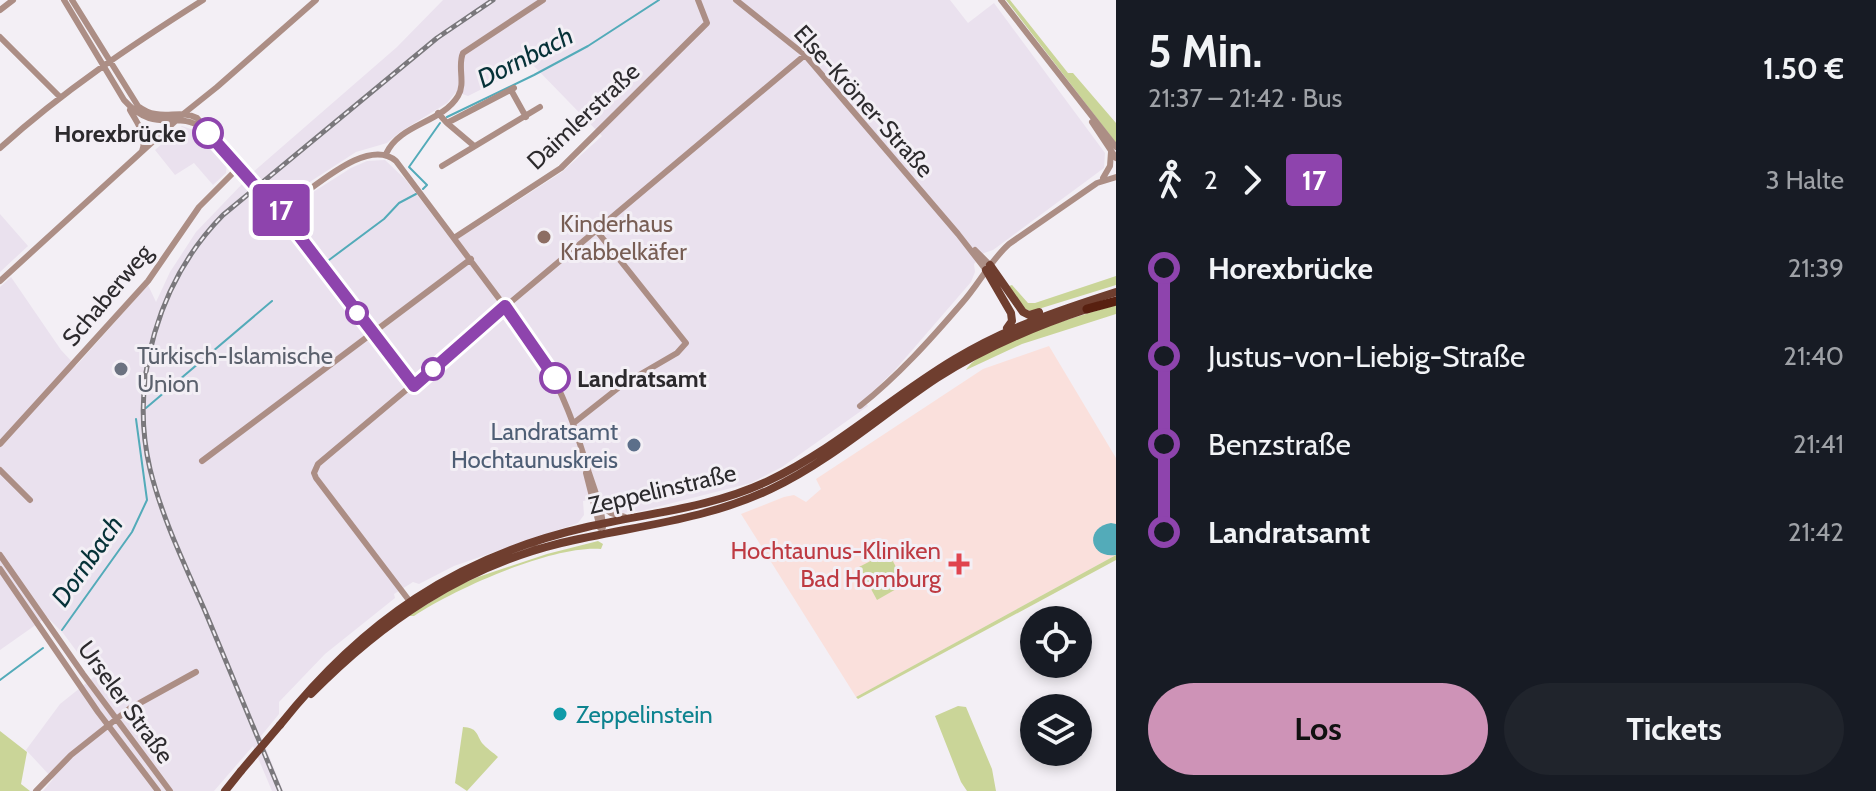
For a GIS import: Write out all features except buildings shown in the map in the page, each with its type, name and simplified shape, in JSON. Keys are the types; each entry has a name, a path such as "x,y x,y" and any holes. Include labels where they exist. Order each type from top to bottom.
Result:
{"highway":[{"path":"1087,309 1116,300"}],"main road":[{"path":"988,268 1017,305 1029,315 1098,297"},
{"path":"988,268 1012,317 1011,324 1001,333"},
{"name":"Zeppelinstraße","path":"228,790 280,725 359,648 412,604 490,558 586,527 723,498 766,482 814,455 953,360 1001,333 1116,292"},
{"name":"Zeppelinstraße","path":"412,604 496,564 542,548 709,512 770,489 839,450 965,360 1024,330 1087,309"}],"street":[{"path":"0,10 13,0"},
{"path":"64,0 141,109 158,116 186,114 196,120 271,202 292,202 361,157 386,154 400,165 539,352 560,389 575,422 600,505 603,535"},
{"path":"72,0 144,139 139,154"},
{"path":"0,148 106,63 203,0"},
{"path":"0,281 139,154 316,0"},
{"path":"386,154 400,136 455,101 460,92 460,59 463,53 543,0"},
{"name":"Daimlerstraße","path":"454,238 561,168 621,110 707,23 698,0"},
{"name":"Else-Kröner-Straße","path":"736,0 805,55 988,268"},
{"path":"860,406 889,382 963,303 1000,252 1097,183 1107,173 1114,153 1070,89 1001,0"},
{"path":"0,37 60,97"},
{"path":"412,604 314,473 322,460 414,386 805,55"},
{"path":"447,123 513,89 526,117"},
{"path":"124,100 143,117 175,122 196,120"},
{"path":"196,106 196,120"},
{"path":"442,166 540,107"},
{"path":"438,113 473,145"},
{"name":"Schaberweg","path":"0,444 151,278 199,207 239,167"},
{"path":"1097,183 1116,177"},
{"path":"279,204 283,215 414,386"},
{"path":"575,422 622,385 677,353 686,343 596,230"},
{"path":"1000,252 998,266 1002,283"},
{"path":"202,461 471,259"},
{"path":"582,449 592,502 601,524"},
{"path":"0,470 30,500"},
{"path":"586,527 592,502"},
{"path":"600,505 611,513 633,519"},
{"name":"Urseler Straße","path":"0,555 115,719 170,791"},
{"name":"Urseler Straße","path":"0,569 108,725 158,791"},
{"path":"36,791 71,755 115,719 134,705 196,672"}],"shaded area":[{"path":"443,0 950,0 968,23 994,3 1105,153 1104,168 993,250 984,253 974,264 971,282 895,370 864,400 868,406 782,467 751,483 641,511 614,511 600,498 583,501 584,515 578,523 454,566 419,584 413,582 394,594 395,598 325,654 279,702 279,714 261,736 283,791 272,791 253,746 214,791 43,791 53,779 26,750 60,704 95,676 47,617 0,650 0,287 11,277 61,350 76,366 148,285 156,302 170,272 196,232 244,182 266,208 277,215 351,168 367,161 385,160 405,179 453,242 562,172 602,136 532,64 468,96 456,92 447,103 387,143 356,152 285,198 276,197 253,172 397,47"},
{"path":"182,126 197,131 227,163 226,173 213,185 194,163 175,175 155,150"},
{"path":"0,214 28,246 0,272"},
{"path":"1049,346 1116,458 1116,555 856,697 741,514 794,495 806,502 821,489 816,479 983,369"}],"green space":[{"path":"1006,0 1010,0 1068,73 1073,73 1116,123 1116,143"},
{"path":"1116,276 1116,285 1032,311 1024,309 1009,286 1012,285 1028,303 1035,303"},
{"path":"1116,305 1116,314 1022,344 966,370 992,349 1012,340"},
{"path":"598,541 603,544 601,549 557,554 531,561 478,582 414,616 408,616 478,577 547,554"},
{"path":"888,552 905,584 877,600 859,567"},
{"path":"1116,555 1116,560 1031,606 1023,606"},
{"path":"1020,607 1020,612 858,699 856,697"},
{"path":"958,706 966,707 992,769 996,791 967,791 961,782 935,716"},
{"path":"463,727 474,730 484,745 498,757 467,791 455,783"},
{"path":"0,731 27,752 21,784 30,791 0,791"}],"water":[{"path":"1111,523 1116,524 1116,555 1100,552 1093,542 1097,530"}],"waterway":[{"name":"Dornbach","path":"447,117 588,46 659,0"},
{"name":"Dornbach","path":"423,189 427,185 409,167 440,123"},
{"name":"Dornbach","path":"329,260 384,219 399,203 416,194"},
{"name":"Dornbach","path":"146,408 272,301"},
{"name":"Dornbach","path":"62,630 132,532 147,500 136,419"},
{"name":"Dornbach","path":"0,680 43,648"}],"railway":[{"path":"280,791 174,541 150,469 144,435 144,401 147,367 155,333 166,300 182,270 223,215 437,38 493,0"}],"bus line":[{"name":"17","path":"208,133 265,197 279,204 283,215 414,386 505,306 555,378"}],"place":[{"name":"Horexbrücke","path":"208,133"},
{"name":"Kinderhaus Krabbelkäfer","path":"544,237"},
{"name":"Türkisch-Islamische Union","path":"121,369"},
{"name":"Landratsamt","path":"555,378"},
{"name":"Landratsamt Hochtaunuskreis","path":"634,445"},
{"name":"Hochtaunus-Kliniken Bad Homburg","path":"959,564"},
{"name":"Zeppelinstein","path":"560,714"}]}
